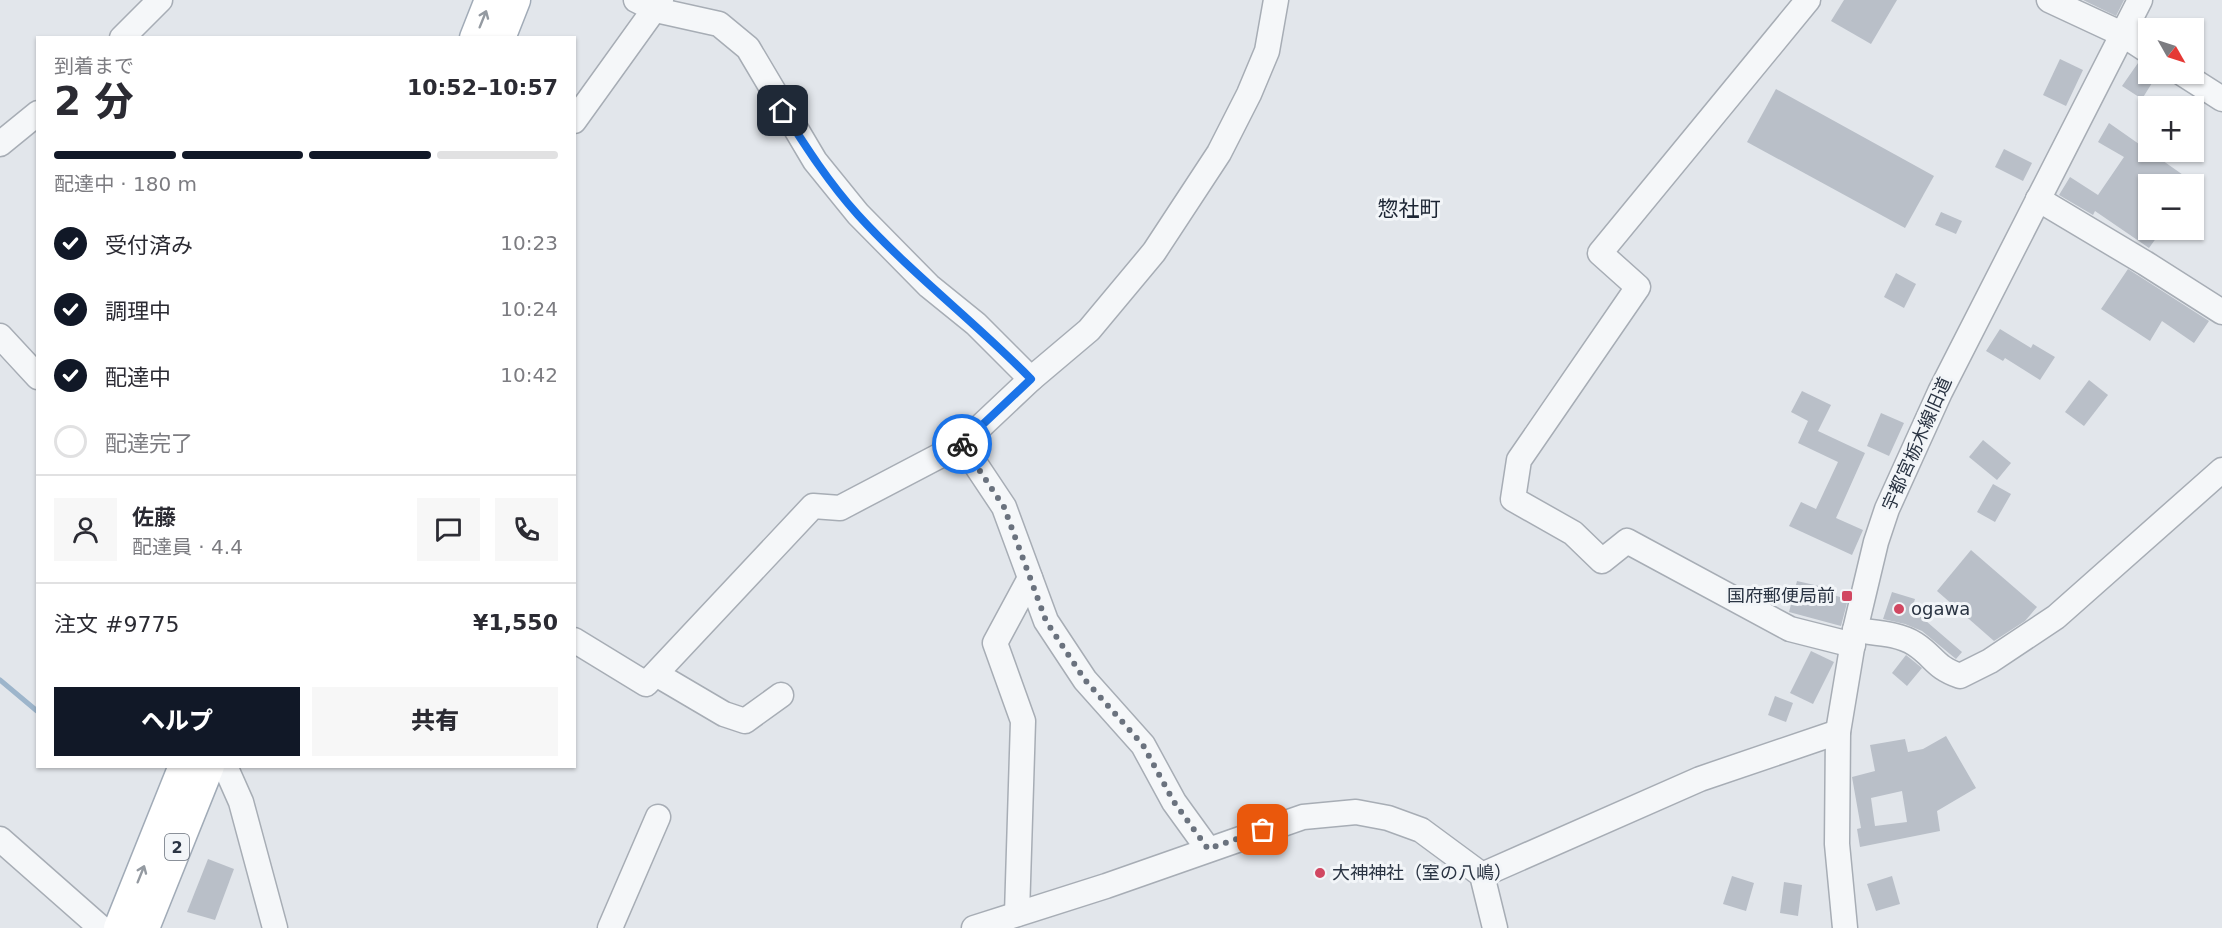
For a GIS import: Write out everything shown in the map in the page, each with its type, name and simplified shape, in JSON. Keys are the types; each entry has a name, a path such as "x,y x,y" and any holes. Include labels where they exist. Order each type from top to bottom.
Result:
{"main road":[{"path":"477,36 490,0"},
{"path":"501,36 515,0"},
{"name":"2","path":"119,928 183,768"},
{"name":"2","path":"144,928 208,768"}],"street":[{"path":"124,36 160,0"},
{"path":"576,640 646,684 813,506 840,508 962,444 1096,322 1154,252 1220,153 1267,51 1276,0"},
{"path":"1808,0 1600,253 1638,287 1519,460 1513,499 1573,533 1602,561 1627,541 1790,629 1854,637 1897,636 1914,644 1942,670 1960,676 1990,661 2056,617 2222,470"},
{"path":"2049,0 2122,34 2138,44"},
{"name":"宇都宮栃木線旧道","path":"1845,928 1838,844 1838,732 1854,637 1887,509 1940,392 2140,0"},
{"path":"576,118 651,3 719,24 748,48 815,161 858,214 929,286 976,324 1031,379"},
{"path":"2199,84 2222,99"},
{"path":"0,144 36,116"},
{"path":"2038,199 2222,312"},
{"path":"0,336 36,375"},
{"path":"962,444 1004,507 1046,621 1085,680 1143,745 1174,802 1208,849"},
{"path":"1017,914 1023,721 995,644 1030,578"},
{"path":"656,674 724,714 745,721 781,695"},
{"path":"1482,875 1700,779 1838,732"},
{"path":"159,928 224,768"},
{"path":"226,768 241,802 275,928"},
{"path":"974,928 1303,817 1356,812 1388,818 1420,830 1482,875 1495,928"},
{"path":"610,928 658,817"},
{"path":"0,839 101,928"}],"building":[{"path":"1844,0 1897,0 1871,44 1831,21"},
{"path":"2083,0 2124,0 2116,16"},
{"path":"2060,59 2083,70 2066,106 2043,95"},
{"path":"2138,63 2138,84 2151,84 2144,96 2138,96 2122,86"},
{"path":"1776,89 1934,176 1905,228 1747,142"},
{"path":"2109,123 2138,143 2138,162 2165,162 2182,174 2138,174 2138,240 2155,240 2149,248 2095,211 2093,215 2059,195 2070,177 2098,195 2124,157 2098,142"},
{"path":"2004,149 2032,163 2023,181 1995,167"},
{"path":"1941,212 1962,221 1956,234 1935,225"},
{"path":"2128,269 2209,321 2194,343 2162,321 2150,341 2101,309"},
{"path":"1896,273 1916,284 1904,308 1884,297"},
{"path":"2000,329 2031,348 2033,344 2055,357 2040,380 2005,358 2003,361 1986,351"},
{"path":"2089,380 2108,395 2084,426 2065,412"},
{"path":"1802,391 1831,405 1818,431 1865,453 1836,518 1863,530 1852,555 1789,526 1801,502 1816,509 1838,462 1798,443 1808,421 1791,412"},
{"path":"1881,413 1904,423 1889,456 1867,446"},
{"path":"1983,440 2011,463 1997,480 1969,457"},
{"path":"1993,484 2011,494 1995,522 1977,512"},
{"path":"1971,550 2037,607 2025,621 1994,641 1937,591"},
{"path":"1797,581 1819,586 1817,591 1848,599 1841,626 1789,612"},
{"path":"1892,592 1915,599 1912,609 1962,652 1956,659 1922,631 1883,619"},
{"path":"1811,651 1834,662 1813,704 1790,693"},
{"path":"1906,655 1922,668 1907,686 1892,673"},
{"path":"1775,696 1793,703 1786,722 1768,715"},
{"path":"1946,736 1976,788 1937,811 1940,831 1860,847 1857,829 1861,828 1852,777 1875,771 1870,745 1905,739 1908,752 1923,749","holes":["1902,791 1907,822 1875,826 1871,798"]},
{"path":"208,859 234,869 215,920 187,912"},
{"path":"1732,876 1754,883 1746,911 1723,904"},
{"path":"1892,876 1900,904 1876,911 1867,884"},
{"path":"1784,882 1802,885 1798,916 1780,913"}],"waterway":[{"path":"0,680 36,710"}],"way so far":[{"path":"962,444 1004,507 1046,621 1085,680 1143,745 1174,802 1208,849 1263,830"}],"place":[{"name":"国府郵便局前","path":"1847,596"},
{"name":"ogawa","path":"1899,609"},
{"name":"大神神社（室の八嶋）","path":"1320,873"}],"district":[{"name":"惣社町","path":"1409,209"}],"route":[{"path":"783,111 815,161 858,214 929,286 976,324 1031,379 962,444"}]}
